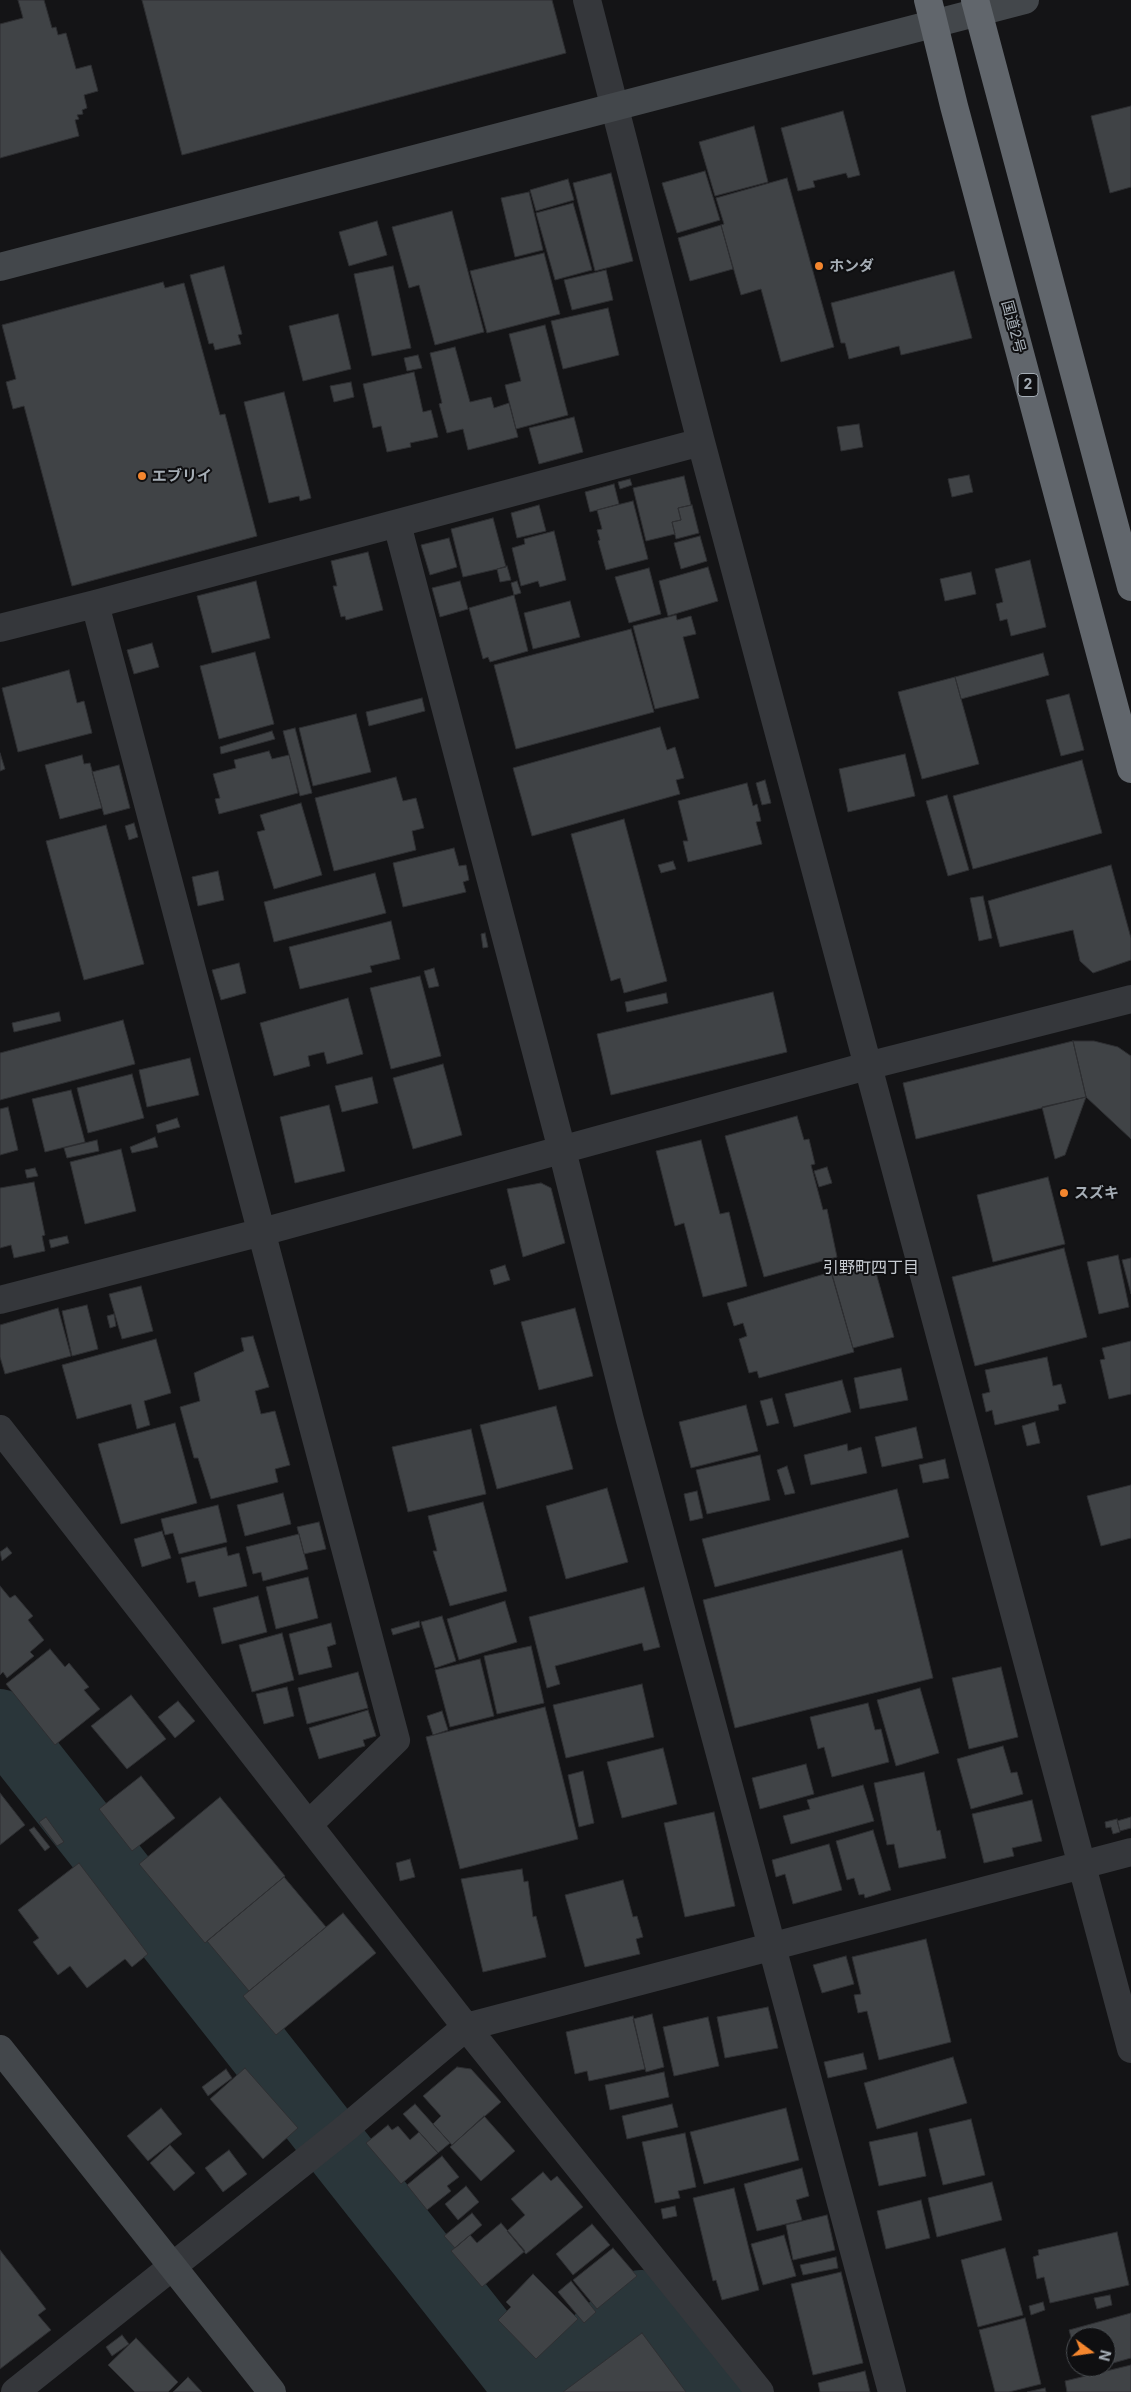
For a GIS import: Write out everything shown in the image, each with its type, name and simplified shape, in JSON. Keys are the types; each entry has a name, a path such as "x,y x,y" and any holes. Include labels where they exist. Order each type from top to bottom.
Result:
{"highway":[{"path":"976,6 1131,587"},
{"name":"国道2号","path":"931,12 954,106 1131,769"}],"street":[{"path":"587,0 701,442 1131,2049"},
{"path":"0,267 615,108 931,12 1024,0"},
{"path":"0,628 701,442"},
{"path":"396,524 562,1150 630,1420 892,2392"},
{"path":"95,604 396,1740 308,1824"},
{"path":"0,1300 262,1232 867,1066 1131,999"},
{"path":"0,1429 466,2027 760,2392"},
{"path":"15,2392 170,2266 346,2128 466,2027 1131,1852"},
{"path":"0,2049 170,2266 272,2392"}],"building":[{"path":"18,0 44,0 52,28 56,27 58,35 66,33 76,69 91,65 98,91 84,95 87,108 82,110 83,114 77,115 79,119 75,120 79,136 0,158 0,24 23,18"},
{"path":"142,0 552,0 566,53 182,155"},
{"path":"1131,106 1131,187 1110,193 1091,116"},
{"path":"843,111 860,175 848,178 846,173 813,181 815,187 798,191 781,128"},
{"path":"754,126 768,182 715,196 699,142"},
{"path":"705,171 720,220 677,233 662,183"},
{"path":"611,173 633,261 595,271 573,183"},
{"path":"787,178 834,347 781,362 761,289 741,295 721,225 724,224 716,198"},
{"path":"568,179 574,200 536,211 530,190"},
{"path":"529,192 543,250 515,257 501,198"},
{"path":"573,203 592,270 555,280 536,213"},
{"path":"452,211 484,332 435,345 419,285 409,288 392,227"},
{"path":"377,221 387,255 349,266 339,232"},
{"path":"721,225 733,269 690,281 678,238"},
{"path":"544,253 560,314 487,333 470,271"},
{"path":"224,266 242,334 238,335 241,344 215,350 213,343 209,344 190,275"},
{"path":"393,266 411,348 372,356 354,274"},
{"path":"606,270 613,300 572,310 564,280"},
{"path":"954,271 972,338 901,355 899,346 849,359 845,343 841,343 831,303"},
{"name":"エブリイ","path":"163,282 165,288 184,283 220,415 225,414 257,536 72,586 24,406 13,409 6,382 16,379 2,325"},
{"path":"608,308 619,355 563,369 551,321"},
{"path":"338,314 351,369 303,381 289,326"},
{"path":"545,325 568,415 516,429 505,385 521,381 509,334"},
{"path":"455,347 470,402 491,397 494,408 509,403 518,437 468,450 463,429 447,433 439,404 442,403 430,353"},
{"path":"418,355 422,368 407,371 404,358"},
{"path":"414,372 423,412 431,410 438,437 410,443 411,447 387,452 381,426 373,428 363,384"},
{"path":"351,382 354,397 334,402 330,386"},
{"path":"284,392 311,498 300,501 299,496 269,503 244,402"},
{"path":"574,417 583,452 539,464 529,428"},
{"path":"859,424 863,447 841,451 837,427"},
{"path":"969,475 973,492 952,497 948,479"},
{"path":"684,476 691,505 678,508 681,520 672,522 675,534 646,541 633,488"},
{"path":"630,479 632,485 620,489 618,482"},
{"path":"614,484 619,504 590,512 585,492"},
{"path":"633,501 648,559 606,570 598,541 600,540 597,530 602,529 597,510"},
{"path":"539,505 546,531 517,538 511,513"},
{"path":"692,505 699,533 676,539 672,522 681,520 678,508"},
{"path":"493,518 506,567 463,577 451,529"},
{"path":"554,531 566,580 540,587 538,581 521,586 512,548 525,544 524,539"},
{"path":"700,536 707,561 681,569 674,543"},
{"path":"449,538 457,567 430,575 421,545"},
{"path":"368,552 383,610 346,620 345,616 341,617 333,586 337,586 331,561"},
{"path":"1030,560 1046,627 1011,636 1007,619 1000,621 996,604 1003,602 995,569"},
{"path":"507,566 511,580 500,582 497,569"},
{"path":"708,567 718,601 668,616 659,581"},
{"path":"649,568 661,614 629,623 615,577"},
{"path":"971,572 976,594 945,601 940,579"},
{"path":"256,581 270,638 212,653 197,596"},
{"path":"460,581 468,609 440,617 432,588"},
{"path":"517,581 521,593 514,595 511,583"},
{"path":"514,595 528,651 490,662 488,657 483,659 469,608"},
{"path":"570,601 580,637 533,649 524,613"},
{"path":"676,615 677,620 691,616 696,634 683,637 699,698 655,709 633,626"},
{"path":"631,629 654,712 516,749 494,665"},
{"path":"152,643 159,667 134,674 127,650"},
{"path":"255,652 274,724 219,739 200,666"},
{"path":"1043,653 1049,675 961,699 955,677"},
{"path":"69,670 77,703 84,701 92,733 18,752 2,688"},
{"path":"955,677 979,764 922,779 898,692"},
{"path":"1069,694 1084,750 1061,756 1046,700"},
{"path":"422,698 425,711 369,726 366,712"},
{"path":"356,714 371,772 313,786 299,728"},
{"path":"660,727 667,750 675,747 684,778 676,780 680,794 532,836 513,768"},
{"path":"295,728 312,793 300,796 283,731"},
{"path":"272,731 275,739 221,754 220,747"},
{"path":"269,751 272,759 289,755 298,793 219,814 215,799 220,798 213,774 236,768 234,760"},
{"path":"0,753 5,769 0,771"},
{"path":"905,754 915,796 848,812 839,769"},
{"path":"82,755 84,764 90,763 102,808 60,819 45,765"},
{"path":"1082,760 1102,833 973,869 953,796"},
{"path":"119,765 130,808 104,815 92,772"},
{"path":"396,777 403,801 416,798 424,828 412,831 416,850 334,871 315,798"},
{"path":"765,780 771,803 762,805 756,783"},
{"path":"747,783 753,806 757,804 761,821 756,822 762,844 688,862 683,841 688,841 678,801"},
{"path":"947,795 969,870 948,876 926,801"},
{"path":"301,803 322,875 274,889 257,832 265,830 260,815"},
{"path":"624,819 667,981 624,993 620,978 611,981 571,834"},
{"path":"134,823 138,837 129,840 125,826"},
{"path":"106,825 144,964 84,980 46,841"},
{"path":"454,848 459,866 466,865 469,880 463,882 466,892 403,907 393,863"},
{"path":"673,861 676,869 661,873 658,865"},
{"path":"1111,865 1131,938 1131,960 1093,973 1080,961 1073,930 1000,947 988,901"},
{"path":"218,871 224,900 198,906 192,877"},
{"path":"375,873 386,913 274,942 264,902"},
{"path":"983,896 992,938 979,941 970,898"},
{"path":"391,921 400,959 370,966 372,972 300,989 289,947"},
{"path":"485,933 488,947 483,948 481,934"},
{"path":"239,963 246,993 221,1000 212,970"},
{"path":"434,968 439,986 429,988 424,971"},
{"path":"420,976 441,1056 391,1069 370,988"},
{"path":"773,992 787,1052 611,1095 597,1034"},
{"path":"666,993 668,1003 627,1012 625,1002"},
{"path":"348,998 363,1054 327,1064 324,1052 308,1056 310,1066 274,1076 260,1023"},
{"path":"59,1012 61,1021 14,1032 12,1023"},
{"path":"123,1020 135,1064 0,1100 0,1053"},
{"path":"1073,1041 1094,1041 1118,1047 1131,1056 1131,1139 1086,1097"},
{"path":"1073,1041 1086,1097 916,1139 903,1083"},
{"path":"190,1058 199,1095 147,1107 139,1070"},
{"path":"443,1064 462,1135 413,1149 393,1078"},
{"path":"132,1074 144,1118 88,1133 77,1088"},
{"path":"372,1077 378,1103 342,1112 335,1086"},
{"path":"71,1090 85,1142 45,1152 32,1099"},
{"path":"1086,1097 1065,1155 1055,1159 1042,1107"},
{"path":"329,1105 345,1171 295,1183 280,1117"},
{"path":"8,1107 18,1150 0,1155 0,1109"},
{"path":"797,1116 804,1140 809,1139 815,1164 811,1165 823,1210 827,1209 837,1257 764,1277 725,1136"},
{"path":"177,1118 180,1127 158,1133 156,1125"},
{"path":"155,1137 158,1147 132,1153 130,1147"},
{"path":"97,1140 99,1151 67,1158 64,1148"},
{"path":"701,1140 720,1214 729,1212 747,1286 703,1297 684,1223 675,1226 656,1151"},
{"path":"121,1149 136,1211 85,1224 70,1162"},
{"path":"827,1167 832,1183 819,1187 814,1171"},
{"path":"35,1168 38,1176 27,1178 25,1170"},
{"path":"1048,1177 1065,1244 993,1262 977,1195"},
{"path":"34,1182 45,1235 42,1236 45,1251 14,1258 11,1245 0,1248 0,1188"},
{"path":"541,1183 551,1188 565,1243 523,1257 507,1189"},
{"path":"67,1236 69,1243 51,1248 49,1240"},
{"path":"1064,1248 1087,1337 975,1366 952,1277"},
{"path":"1118,1255 1129,1307 1099,1314 1087,1262"},
{"path":"1131,1258 1131,1294 1122,1260"},
{"path":"873,1262 894,1337 853,1348 832,1274"},
{"path":"505,1265 510,1280 494,1285 490,1270"},
{"path":"831,1272 854,1352 759,1378 757,1371 749,1373 739,1339 747,1336 743,1323 734,1326 727,1303"},
{"path":"141,1286 153,1331 122,1339 109,1294"},
{"path":"87,1305 98,1349 72,1356 62,1311"},
{"path":"58,1308 71,1356 5,1374 0,1357 0,1325"},
{"path":"575,1308 593,1376 539,1390 521,1322"},
{"path":"114,1314 116,1326 110,1328 107,1316"},
{"path":"253,1336 269,1387 255,1391 261,1414 275,1411 290,1465 275,1469 278,1482 211,1499 198,1458 194,1458 180,1407 200,1401 194,1373 244,1351 241,1338"},
{"path":"156,1339 171,1393 144,1401 150,1425 137,1429 131,1404 77,1419 62,1365"},
{"path":"1131,1341 1131,1394 1109,1399 1100,1360 1105,1359 1102,1348"},
{"path":"1047,1357 1053,1386 1061,1384 1066,1403 1058,1405 1059,1410 995,1425 992,1410 986,1412 982,1394 990,1392 985,1370"},
{"path":"901,1368 908,1400 860,1409 854,1378"},
{"path":"842,1380 851,1412 794,1427 785,1394"},
{"path":"772,1398 779,1423 767,1426 760,1401"},
{"path":"746,1405 758,1451 691,1468 679,1422"},
{"path":"556,1406 573,1469 497,1489 480,1425"},
{"path":"1035,1422 1040,1443 1027,1446 1022,1426"},
{"path":"175,1423 197,1503 121,1524 98,1444"},
{"path":"916,1427 923,1458 882,1467 875,1437"},
{"path":"471,1429 486,1494 408,1512 392,1447"},
{"path":"847,1444 848,1451 861,1447 867,1473 811,1485 804,1455"},
{"path":"760,1455 770,1500 707,1514 696,1470"},
{"path":"945,1459 949,1478 923,1483 919,1465"},
{"path":"787,1466 795,1493 785,1495 777,1470"},
{"path":"1131,1485 1131,1538 1101,1546 1087,1496"},
{"path":"607,1488 628,1562 566,1579 546,1506"},
{"path":"897,1489 909,1537 715,1587 702,1539"},
{"path":"697,1491 703,1518 690,1521 684,1494"},
{"path":"283,1493 291,1524 245,1536 237,1505"},
{"path":"483,1502 507,1591 450,1606 433,1551 437,1551 428,1516"},
{"path":"218,1505 227,1542 179,1554 173,1533 165,1535 161,1519"},
{"path":"319,1522 326,1549 304,1554 297,1527"},
{"path":"162,1531 171,1558 142,1567 134,1539"},
{"path":"299,1534 308,1569 263,1581 261,1572 253,1574 246,1547"},
{"path":"7,1547 12,1553 2,1561 0,1552"},
{"path":"226,1547 228,1556 239,1553 247,1586 199,1597 195,1581 187,1583 181,1558"},
{"path":"902,1550 933,1678 735,1728 703,1600"},
{"path":"308,1577 318,1618 276,1629 266,1587"},
{"path":"0,1586 10,1598 15,1595 33,1616 28,1620 44,1640 30,1652 34,1656 7,1678 3,1672 0,1675"},
{"path":"644,1587 660,1647 644,1651 642,1643 555,1666 560,1684 547,1688 529,1617"},
{"path":"258,1596 267,1632 222,1644 213,1608"},
{"path":"505,1601 517,1642 459,1660 447,1619"},
{"path":"442,1616 456,1661 435,1668 421,1622"},
{"path":"419,1621 420,1627 393,1635 391,1629"},
{"path":"331,1623 336,1644 327,1647 332,1667 299,1675 289,1634"},
{"path":"282,1633 294,1680 252,1692 239,1645"},
{"path":"531,1646 544,1703 497,1714 484,1656"},
{"path":"50,1649 65,1667 69,1663 89,1687 84,1690 100,1709 55,1745 6,1684"},
{"path":"480,1659 494,1716 450,1727 435,1670"},
{"path":"1001,1667 1018,1737 969,1749 952,1678"},
{"path":"358,1672 368,1708 307,1724 298,1688"},
{"path":"642,1684 654,1737 566,1758 553,1705"},
{"path":"287,1687 294,1716 264,1724 256,1694"},
{"path":"920,1688 939,1753 896,1766 877,1700"},
{"path":"131,1695 166,1739 127,1769 91,1726"},
{"path":"178,1701 195,1721 175,1738 158,1717"},
{"path":"868,1703 875,1730 881,1729 889,1762 832,1777 824,1747 818,1749 810,1717"},
{"path":"545,1707 578,1839 460,1869 426,1737"},
{"path":"368,1710 376,1736 363,1740 365,1746 319,1759 309,1728"},
{"path":"442,1711 448,1730 433,1735 427,1716"},
{"path":"1003,1746 1011,1773 1017,1772 1023,1794 971,1809 957,1759"},
{"path":"663,1748 677,1804 622,1818 607,1762"},
{"path":"806,1764 814,1794 760,1809 752,1778"},
{"path":"583,1771 594,1823 579,1827 568,1775"},
{"path":"924,1772 937,1831 940,1830 946,1858 899,1868 894,1844 887,1845 874,1783"},
{"path":"141,1776 175,1818 132,1851 99,1809"},
{"path":"863,1785 874,1821 791,1844 783,1816 810,1809 807,1800"},
{"path":"0,1793 25,1825 0,1845"},
{"path":"220,1797 285,1876 205,1943 139,1864"},
{"path":"1032,1800 1042,1841 1012,1848 1014,1856 984,1863 972,1814"},
{"path":"714,1812 735,1906 685,1917 664,1823"},
{"path":"46,1817 64,1842 57,1846 39,1822"},
{"path":"1131,1817 1131,1828 1120,1831 1117,1821"},
{"path":"1117,1819 1120,1832 1113,1834 1111,1827 1106,1828 1105,1822"},
{"path":"34,1827 50,1847 45,1851 29,1830"},
{"path":"873,1830 891,1890 865,1898 864,1894 859,1895 854,1878 847,1880 836,1841"},
{"path":"829,1844 842,1890 793,1904 785,1874 776,1877 772,1860"},
{"path":"410,1859 415,1877 400,1881 396,1863"},
{"path":"79,1863 148,1954 132,1967 125,1959 87,1988 70,1966 58,1975 33,1942 39,1938 18,1910"},
{"path":"522,1869 524,1882 528,1881 533,1917 536,1916 546,1957 483,1972 461,1879"},
{"path":"284,1877 326,1927 249,1991 207,1941"},
{"path":"623,1880 633,1917 637,1916 643,1937 636,1939 640,1954 585,1967 565,1895"},
{"path":"343,1913 376,1953 276,2035 243,1996"},
{"path":"926,1939 951,2042 879,2060 867,2011 858,2013 854,1995 861,1994 852,1957"},
{"path":"846,1956 854,1984 822,1993 813,1965"},
{"path":"768,2007 778,2048 725,2058 717,2017"},
{"path":"652,2014 664,2067 646,2072 633,2019"},
{"path":"633,2016 645,2069 589,2081 587,2071 575,2074 566,2032"},
{"path":"708,2017 719,2066 674,2076 663,2027"},
{"path":"863,2053 867,2069 828,2078 824,2062"},
{"path":"953,2057 967,2103 877,2129 864,2083"},
{"path":"457,2067 471,2069 501,2102 452,2145 433,2124 441,2116 423,2096"},
{"path":"245,2068 298,2128 263,2159 210,2099"},
{"path":"226,2069 232,2078 208,2096 202,2087"},
{"path":"664,2072 669,2097 610,2110 605,2085"},
{"path":"415,2104 450,2143 438,2153 403,2114"},
{"path":"672,2104 678,2127 627,2139 622,2116"},
{"path":"161,2108 182,2134 148,2161 127,2136"},
{"path":"786,2108 799,2160 704,2184 690,2132"},
{"path":"484,2116 515,2151 481,2181 450,2147"},
{"path":"971,2119 985,2175 943,2185 929,2129"},
{"path":"388,2125 392,2130 398,2126 410,2140 419,2132 438,2153 401,2184 366,2143"},
{"path":"917,2132 926,2176 879,2186 869,2142"},
{"path":"685,2133 696,2187 678,2191 680,2198 655,2203 642,2142"},
{"path":"170,2145 195,2173 174,2191 150,2163"},
{"path":"229,2150 247,2174 223,2192 205,2168"},
{"path":"442,2156 459,2177 447,2186 451,2191 427,2210 407,2185"},
{"path":"802,2168 809,2196 796,2200 802,2220 757,2231 744,2184"},
{"path":"543,2172 551,2181 557,2176 583,2207 526,2254 507,2231 525,2215 511,2199"},
{"path":"992,2182 1002,2220 937,2237 928,2198"},
{"path":"466,2186 479,2202 458,2220 445,2204"},
{"path":"734,2188 759,2290 722,2300 716,2280 713,2281 693,2198"},
{"path":"921,2200 930,2238 886,2249 877,2211"},
{"path":"675,2206 677,2216 663,2219 661,2209"},
{"path":"472,2213 482,2225 455,2248 444,2236"},
{"path":"827,2215 835,2250 793,2260 786,2225"},
{"path":"501,2223 525,2251 482,2287 451,2251 470,2235 477,2243"},
{"path":"592,2224 610,2245 573,2275 556,2254"},
{"path":"1117,2232 1129,2285 1050,2303 1044,2277 1037,2279 1033,2257 1039,2255 1038,2250"},
{"path":"784,2235 796,2276 763,2285 751,2244"},
{"path":"613,2248 637,2276 597,2309 573,2280"},
{"path":"1005,2248 1023,2315 978,2327 961,2260"},
{"path":"0,2250 46,2309 38,2315 51,2330 0,2369"},
{"path":"836,2257 838,2268 803,2275 800,2265"},
{"path":"841,2272 863,2363 813,2375 791,2284"},
{"path":"533,2274 578,2319 536,2359 498,2320 511,2307 506,2302"},
{"path":"571,2281 596,2312 584,2323 558,2292"},
{"path":"1110,2295 1112,2305 1097,2309 1094,2298"},
{"path":"1043,2302 1045,2310 1031,2315 1029,2306"},
{"path":"1131,2313 1131,2358 1116,2362 1116,2327 1080,2327"},
{"path":"1025,2318 1041,2384 1009,2392 995,2392 979,2330"},
{"path":"642,2333 686,2392 563,2392"},
{"path":"122,2335 129,2344 112,2356 106,2347"},
{"path":"136,2338 178,2382 168,2392 135,2392 108,2365"},
{"path":"1131,2365 1131,2392 1067,2392 1065,2381 1082,2377 1116,2377 1116,2369"},
{"path":"865,2371 870,2392 820,2392 818,2383"},
{"path":"188,2377 202,2392 173,2392"},
{"path":"1045,2388 1046,2392 1027,2392"}],"waterway":[{"path":"0,1722 529,2392"},
{"path":"534,2392 640,2303 714,2392"}],"place":[{"name":"ホンダ","path":"819,266"},
{"name":"エブリイ","path":"142,476"},
{"name":"スズキ","path":"1064,1193"}],"district":[{"name":"引野町四丁目","path":"871,1268"}]}
